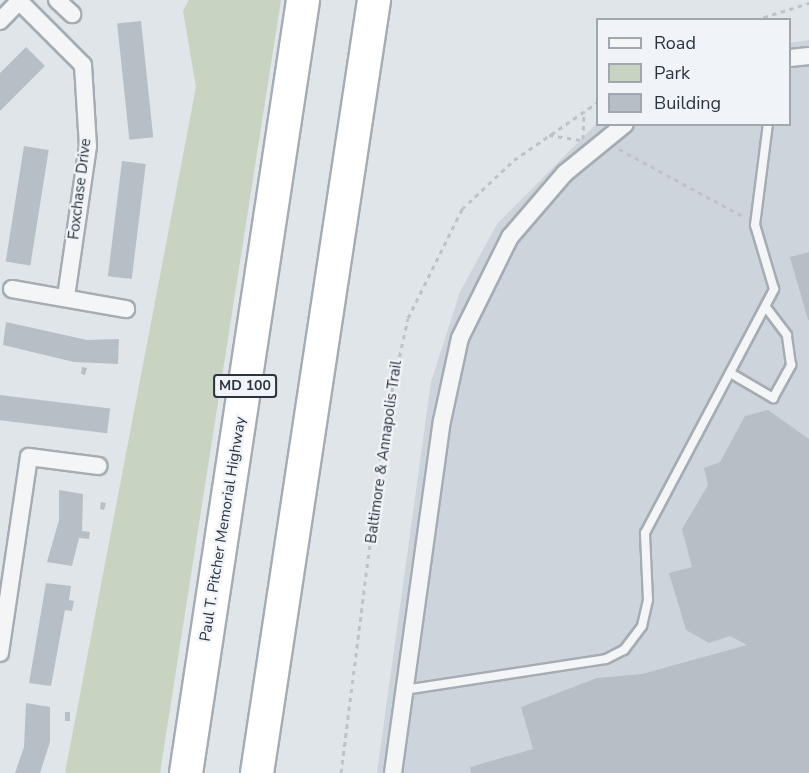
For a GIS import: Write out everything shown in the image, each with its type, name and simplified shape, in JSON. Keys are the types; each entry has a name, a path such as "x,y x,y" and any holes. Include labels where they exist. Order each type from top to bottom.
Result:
{"highway":[{"name":"Paul T. Pitcher Memorial Highway","path":"186,773 303,0"},
{"path":"257,773 374,0"}],"street":[{"path":"0,21 19,0"},
{"name":"Foxchase Drive","path":"19,0 83,64 88,146 66,297"},
{"path":"57,0 72,14"},
{"path":"791,58 809,56"},
{"path":"393,773 442,421 460,338 510,237 589,143 621,126"},
{"path":"12,289 126,309"},
{"path":"0,653 29,456 98,466"}],"lane":[{"path":"404,690 606,659 624,650 642,626 648,600 645,533 732,374 774,288 755,214 768,126"},
{"path":"732,374 773,398 791,366 787,335 766,307"}],"path":[{"path":"761,18 809,3"},
{"name":"Baltimore & Annapolis Trail","path":"341,773 386,418 408,318 462,209 483,185 547,135 596,103"},
{"path":"584,111 589,143"},
{"path":"547,135 621,150 741,218 755,214"}],"shaded area":[{"path":"809,40 809,773 377,773 431,382 460,292 497,224 596,124 596,126 791,126 791,43"}],"green space":[{"path":"189,0 281,0 160,773 65,773 196,87 183,11"}],"building":[{"path":"141,21 153,137 129,140 117,24"},
{"path":"26,47 45,66 0,111 0,73"},
{"path":"24,146 49,150 30,265 6,262"},
{"path":"122,161 146,164 132,279 108,276"},
{"path":"809,252 809,320 808,320 790,257"},
{"path":"6,322 87,340 119,339 118,364 74,362 3,345"},
{"path":"82,367 87,368 85,375 81,374"},
{"path":"0,395 110,409 107,433 0,420"},
{"path":"768,410 809,439 809,773 471,773 470,767 533,749 521,707 597,678 642,674 747,645 730,636 709,643 686,630 669,573 692,567 682,529 708,485 704,468 720,462 745,416"},
{"path":"59,490 83,494 82,531 90,532 89,539 79,538 72,566 47,562 59,520"},
{"path":"101,502 106,503 104,510 100,509"},
{"path":"46,583 71,586 69,600 74,601 72,611 65,610 51,686 29,683"},
{"path":"26,703 50,707 50,742 40,773 15,773 24,747"},
{"path":"65,712 70,712 70,721 65,721"}]}
